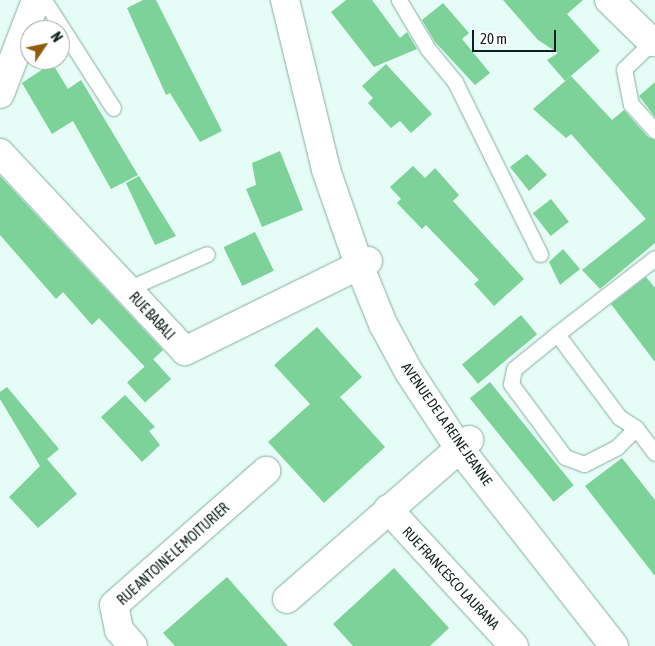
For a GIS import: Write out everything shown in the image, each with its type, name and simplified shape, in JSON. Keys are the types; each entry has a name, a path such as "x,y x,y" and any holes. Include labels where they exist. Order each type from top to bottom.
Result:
{"street":[{"path":"0,94 36,0"},
{"name":"AVENUE DE LA REINE JEANNE","path":"285,0 326,170 364,263 383,324 409,372 614,646"},
{"path":"609,0 653,41"},
{"name":"RUE BABALI","path":"0,153 185,351 364,263"},
{"path":"287,599 464,444"},
{"name":"RUE ANTOINE LE MOITURIER","path":"133,646 119,630 114,605 266,471"},
{"name":"RUE FRANCESCO LAURANA","path":"388,509 514,646"}],"lane":[{"path":"44,0 113,108"},
{"path":"399,0 428,49 455,82 540,254"},
{"path":"653,41 624,68 631,104 655,131"},
{"path":"127,289 207,254"},
{"path":"636,428 617,447 584,464 565,457 511,384 514,369 655,258"},
{"path":"557,334 619,417 636,428 655,453"}],"building":[{"path":"143,0 156,0 222,131 200,142 170,93 166,95 127,8"},
{"path":"346,0 372,0 400,38 407,32 417,49 374,67 331,12"},
{"path":"503,0 583,0 567,14 600,51 565,81 547,60 558,53 538,40"},
{"path":"443,3 469,33 462,39 490,73 475,85 435,42 422,20"},
{"path":"386,64 432,114 411,133 400,121 391,128 368,103 373,98 362,86"},
{"path":"42,70 56,70 68,89 81,80 138,175 111,189 73,121 52,134 22,83"},
{"path":"571,76 612,120 624,110 648,137 655,140 655,243 600,289 582,270 646,219 571,134 566,138 533,109"},
{"path":"655,82 655,117 639,96"},
{"path":"280,151 303,210 262,227 246,189 256,185 252,163"},
{"path":"527,154 547,175 529,191 510,167"},
{"path":"413,166 425,178 435,168 459,195 453,201 524,279 494,306 474,284 479,280 426,225 422,229 397,203 401,199 390,187"},
{"path":"0,176 163,350 145,367 99,318 92,325 63,292 56,299 0,235"},
{"path":"139,176 176,236 155,245 126,183"},
{"path":"551,199 569,222 551,236 533,213"},
{"path":"255,232 274,271 242,286 224,247"},
{"path":"563,249 580,269 560,285 549,262"},
{"path":"646,277 655,288 655,362 611,304"},
{"path":"521,315 537,334 478,384 462,364"},
{"path":"317,327 362,377 340,397 385,447 324,503 268,442 310,404 274,365"},
{"path":"153,359 171,379 145,402 127,382"},
{"path":"490,382 574,485 553,502 470,398"},
{"path":"7,387 59,449 47,459 77,494 38,528 9,497 40,466 0,399 0,392"},
{"path":"125,395 155,427 149,431 160,445 142,462 101,417"},
{"path":"622,458 655,500 655,576 585,486"},
{"path":"394,568 449,628 430,646 353,646 333,624"},
{"path":"227,577 288,646 175,646 163,633"}]}
